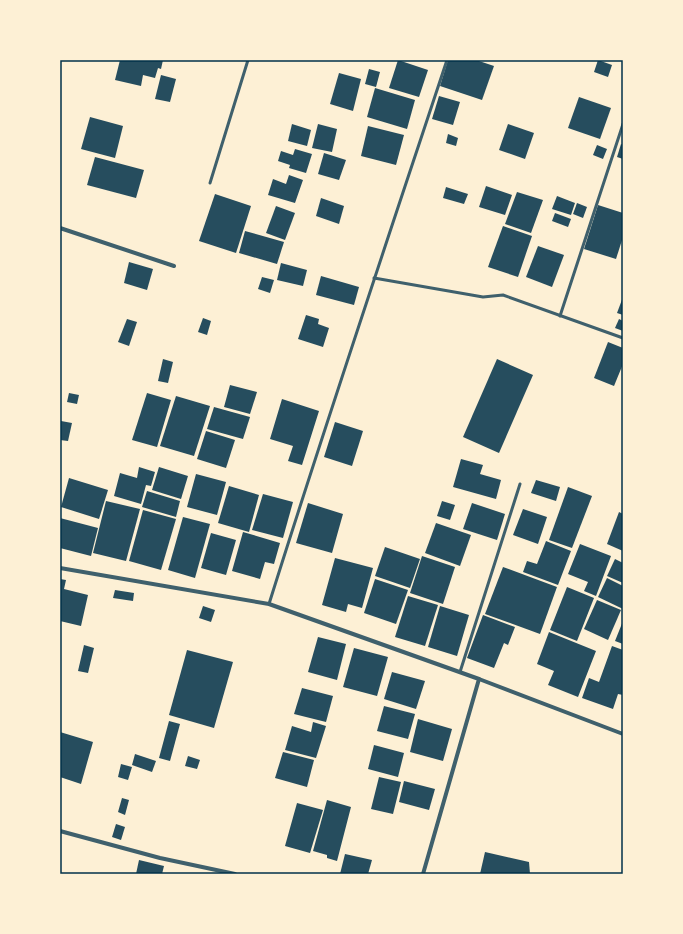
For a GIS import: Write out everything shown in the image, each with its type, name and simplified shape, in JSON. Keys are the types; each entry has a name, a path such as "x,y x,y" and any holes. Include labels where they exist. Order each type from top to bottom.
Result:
{"street":[{"path":"60,228 174,266"},
{"path":"60,568 269,604 460,672 623,734"},
{"path":"423,874 479,679"},
{"path":"60,831 160,858 235,874"}],"lane":[{"path":"210,183 248,60"},
{"path":"269,604 329,413 360,327 374,278 447,60"},
{"path":"560,316 623,124"},
{"path":"374,278 483,297 504,295 623,338"},
{"path":"460,672 520,484"}],"building":[{"path":"120,60 163,60 161,69 158,68 155,78 143,75 141,86 115,80"},
{"path":"398,60 428,70 419,97 389,88"},
{"path":"448,60 476,60 494,66 482,100 440,86"},
{"path":"598,60 612,65 608,77 594,72"},
{"path":"369,69 380,72 376,87 365,84"},
{"path":"339,73 361,79 353,111 330,104"},
{"path":"161,75 176,79 170,102 155,99"},
{"path":"375,88 415,100 407,129 367,117"},
{"path":"439,96 460,102 453,125 432,119"},
{"path":"579,97 611,108 600,139 568,128"},
{"path":"90,117 123,126 115,158 81,149"},
{"path":"292,124 311,130 307,146 288,141"},
{"path":"318,124 337,129 332,152 312,148"},
{"path":"508,124 534,133 525,159 499,150"},
{"path":"368,126 404,135 396,165 361,156"},
{"path":"448,134 458,138 456,146 446,143"},
{"path":"621,144 623,145 623,159 617,157"},
{"path":"597,145 607,149 603,159 593,155"},
{"path":"295,149 312,154 306,173 289,168 290,165 278,161 281,151 293,155"},
{"path":"324,153 346,160 339,180 318,174"},
{"path":"95,157 144,170 136,198 87,185"},
{"path":"289,175 303,180 295,203 268,195 273,179 286,184"},
{"path":"486,186 512,195 505,215 479,207"},
{"path":"446,187 468,194 464,204 443,198"},
{"path":"517,192 543,200 531,233 505,224"},
{"path":"215,194 251,206 236,253 199,241"},
{"path":"557,196 575,203 571,215 552,209"},
{"path":"321,198 344,206 339,224 316,216"},
{"path":"577,203 587,207 583,218 573,214"},
{"path":"598,205 623,213 623,237 616,259 584,249"},
{"path":"276,206 295,213 285,240 266,233"},
{"path":"555,213 571,219 568,227 552,221"},
{"path":"503,226 532,236 518,277 488,267"},
{"path":"245,231 284,242 277,264 239,253"},
{"path":"538,246 564,255 552,287 526,277"},
{"path":"129,262 153,269 147,290 124,283"},
{"path":"281,263 307,270 303,286 277,280"},
{"path":"321,276 359,287 354,305 316,295"},
{"path":"262,277 274,280 270,293 258,289"},
{"path":"623,297 623,315 617,313"},
{"path":"306,315 319,319 318,324 329,328 323,347 298,339"},
{"path":"203,318 211,321 207,335 198,332"},
{"path":"127,319 137,322 129,346 118,342"},
{"path":"619,319 623,321 623,331 615,328"},
{"path":"608,342 623,348 623,364 614,386 594,378"},
{"path":"163,359 173,362 168,383 158,381"},
{"path":"497,359 533,375 499,453 463,437"},
{"path":"230,385 257,392 250,414 224,407"},
{"path":"69,393 79,395 77,404 67,402"},
{"path":"147,393 171,400 157,447 132,440"},
{"path":"176,396 210,406 194,456 160,446"},
{"path":"282,399 319,411 302,465 288,461 293,446 270,439"},
{"path":"214,407 250,417 243,439 207,429"},
{"path":"61,421 72,423 68,441 60,440"},
{"path":"335,422 363,431 352,466 324,457"},
{"path":"206,431 235,440 226,468 197,459"},
{"path":"461,459 483,465 480,474 501,480 496,499 453,487"},
{"path":"139,467 155,472 151,486 146,485 141,504 114,496 120,473 137,478"},
{"path":"159,467 188,476 181,499 152,490"},
{"path":"196,474 226,482 217,515 187,507"},
{"path":"69,478 108,490 99,519 61,507"},
{"path":"536,480 560,487 556,501 531,493"},
{"path":"229,486 259,495 249,532 218,523"},
{"path":"568,487 592,496 572,548 549,540"},
{"path":"147,491 180,501 176,517 142,507"},
{"path":"263,494 293,502 283,538 252,530"},
{"path":"106,501 140,509 126,561 93,553"},
{"path":"442,501 455,505 450,520 437,516"},
{"path":"308,503 343,514 332,553 296,543"},
{"path":"472,503 505,514 497,540 463,529"},
{"path":"523,509 547,517 538,544 513,535"},
{"path":"143,510 176,519 161,570 129,561"},
{"path":"619,512 623,514 623,551 607,544"},
{"path":"183,517 210,524 195,578 168,570"},
{"path":"60,518 98,528 91,556 60,548"},
{"path":"436,523 471,535 460,566 425,553"},
{"path":"243,532 280,543 274,564 265,562 260,579 232,571"},
{"path":"211,533 236,540 226,575 201,568"},
{"path":"546,541 571,551 558,585 523,572 527,561 537,564"},
{"path":"580,544 611,556 596,596 584,591 588,582 568,574"},
{"path":"385,547 420,559 410,588 375,576"},
{"path":"422,556 455,567 443,604 410,593"},
{"path":"335,558 373,568 362,608 348,604 346,612 322,605"},
{"path":"615,559 623,563 623,583 607,576"},
{"path":"503,567 557,587 540,634 485,614"},
{"path":"607,578 623,586 623,609 598,597"},
{"path":"60,579 66,580 64,589 88,595 81,626 60,621"},
{"path":"375,579 408,590 396,624 364,613"},
{"path":"567,587 594,598 577,641 550,630"},
{"path":"115,590 134,593 133,601 113,598"},
{"path":"408,596 438,605 425,646 395,637"},
{"path":"597,600 621,610 608,640 584,629"},
{"path":"203,606 215,610 211,622 199,618"},
{"path":"440,606 469,615 457,656 428,647"},
{"path":"483,615 515,627 508,645 504,643 494,668 467,658"},
{"path":"623,621 623,644 615,641"},
{"path":"549,632 596,651 578,697 548,685 554,671 537,664"},
{"path":"318,637 346,644 337,680 308,672"},
{"path":"84,645 94,648 88,673 78,671"},
{"path":"612,646 623,650 623,695 618,694 613,709 582,698 589,678 599,682"},
{"path":"354,648 388,657 377,696 343,687"},
{"path":"187,650 233,662 214,728 169,715"},
{"path":"392,672 425,681 416,709 384,699"},
{"path":"302,688 333,696 326,722 294,714"},
{"path":"384,706 415,714 408,739 377,731"},
{"path":"418,719 452,729 443,761 410,752"},
{"path":"169,721 180,724 170,761 159,758"},
{"path":"313,722 326,726 316,758 285,750 292,726 311,732"},
{"path":"60,732 93,742 81,784 60,777"},
{"path":"374,745 404,753 398,777 368,769"},
{"path":"283,752 314,760 307,787 275,778"},
{"path":"135,754 156,761 152,772 132,765"},
{"path":"188,756 200,760 197,769 185,766"},
{"path":"121,764 132,767 128,780 118,777"},
{"path":"379,777 401,782 393,814 371,809"},
{"path":"404,781 435,789 429,810 399,802"},
{"path":"122,798 129,800 125,815 118,812"},
{"path":"327,800 351,807 337,861 327,858 327,855 313,851"},
{"path":"297,803 323,810 310,853 285,846"},
{"path":"116,824 125,827 121,840 112,837"},
{"path":"485,852 529,862 530,874 480,874"},
{"path":"345,854 372,860 368,874 340,874"},
{"path":"139,860 164,866 162,874 136,874"}]}
